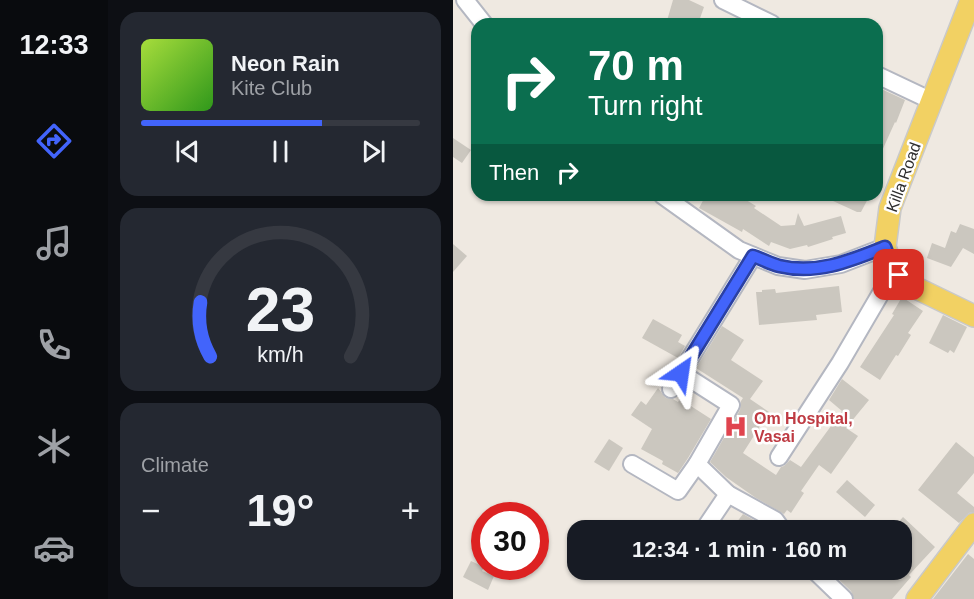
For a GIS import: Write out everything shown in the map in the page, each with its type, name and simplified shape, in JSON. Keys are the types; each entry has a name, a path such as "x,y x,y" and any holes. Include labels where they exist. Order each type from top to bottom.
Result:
{"main road":[{"name":"Killa Road","path":"885,247 890,208 972,3"},
{"path":"885,247 899,275 912,286 974,316"},
{"path":"917,599 974,525"}],"street":[{"path":"465,0 479,18"},
{"path":"723,0 747,5 764,18"},
{"path":"883,78 931,101"},
{"path":"670,201 739,250 778,266 805,270 841,264 885,247"},
{"path":"671,389 753,256"},
{"path":"779,457 840,363 895,269"},
{"path":"631,465 678,491 697,464 731,405 681,373"},
{"path":"697,464 728,495 775,520"},
{"path":"711,520 728,495"},
{"path":"825,580 845,599"}],"building":[{"path":"673,0 689,0 704,7 700,18 668,18"},
{"path":"883,90 905,100 883,149"},
{"path":"453,138 471,150 462,163 453,157"},
{"path":"703,201 748,201 756,206 754,208 781,226 795,225 798,213 804,226 841,216 846,233 808,247 807,245 790,249 771,242 769,246 743,229 742,232 699,208"},
{"path":"833,201 867,201 861,212"},
{"path":"960,224 974,229 974,254 963,248 951,267 927,258 932,243 945,248 951,231 956,233"},
{"path":"453,244 467,256 453,272"},
{"path":"839,286 842,312 816,315 817,320 759,325 756,292 775,289 776,293"},
{"path":"902,297 923,311 908,333 911,335 898,356 896,355 880,380 860,367 894,315 892,314"},
{"path":"943,315 967,327 954,353 950,350 948,353 929,343"},
{"path":"653,319 682,335 678,342 685,346 678,358 642,338"},
{"path":"722,326 744,340 731,360 763,381 750,399 769,412 743,453 776,475 781,467 790,460 801,467 842,411 829,400 842,379 869,400 846,428 858,436 831,474 819,465 801,491 804,493 791,513 787,510 784,514 756,498 726,477 710,462 740,410 743,398 696,368"},
{"path":"658,388 666,398 678,402 680,399 711,419 678,473 662,464 663,461 641,449 652,429 631,415 641,401 646,405"},
{"path":"609,439 623,448 609,471 594,462"},
{"path":"956,442 974,457 974,473 957,493 974,507 974,512 969,513 959,523 918,490"},
{"path":"847,480 875,505 865,517 836,492"},
{"path":"743,514 754,520 738,520"},
{"path":"912,525 935,547 912,572"},
{"path":"968,554 974,559 974,599 933,599"},
{"path":"471,561 471,580 492,580 488,590 463,577"},
{"path":"839,580 908,580 892,599 854,599 851,591"}],"place":[{"name":"Om Hospital, Vasai","path":"736,427"}],"route":[{"path":"681,373 753,256 778,266 805,270 841,264 885,247 899,275"}]}
